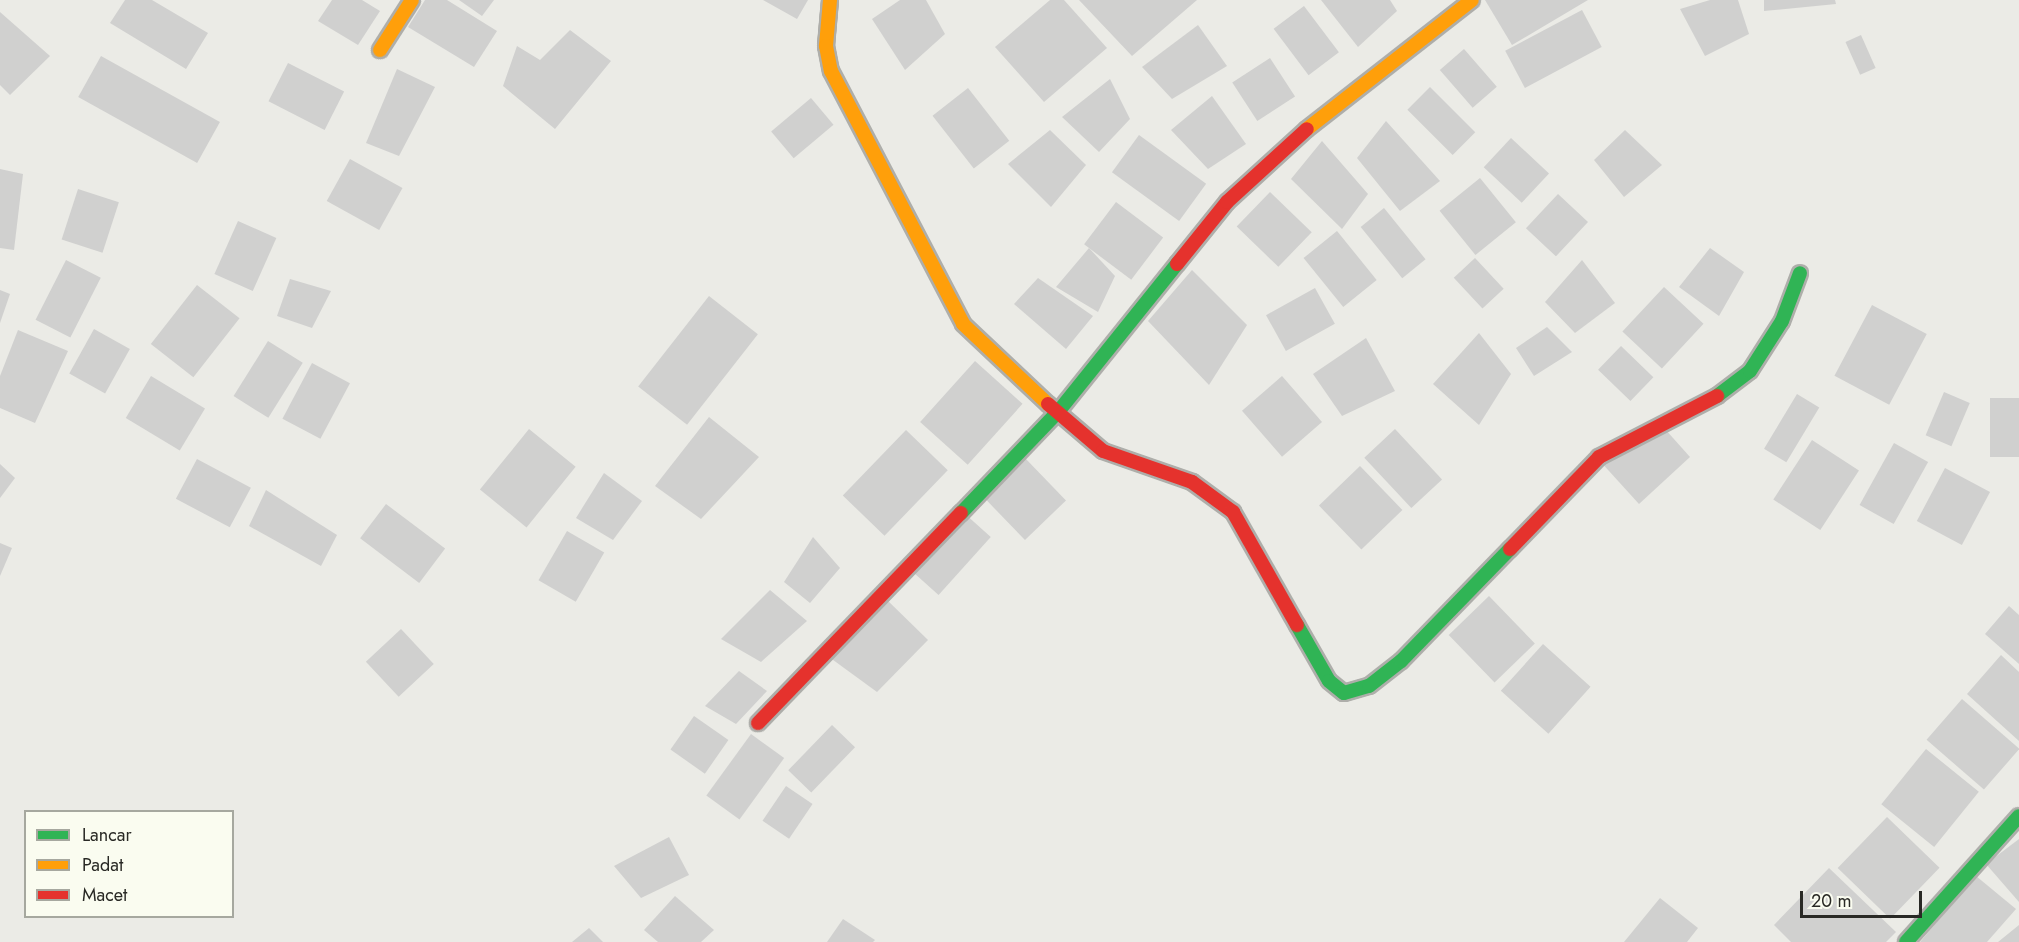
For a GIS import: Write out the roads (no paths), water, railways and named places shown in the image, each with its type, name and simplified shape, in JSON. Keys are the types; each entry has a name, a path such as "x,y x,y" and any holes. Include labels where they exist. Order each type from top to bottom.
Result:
{"street":[{"path":"380,50 412,0"},
{"path":"830,0 826,46 831,71 932,272 963,324 1058,412 1116,458 1192,482 1233,512 1329,681 1354,694 1401,661 1599,457 1724,392 1750,371 1782,321 1800,273"},
{"path":"758,723 1058,412 1227,202 1329,109 1472,0"},
{"path":"1906,942 2019,816"}]}
